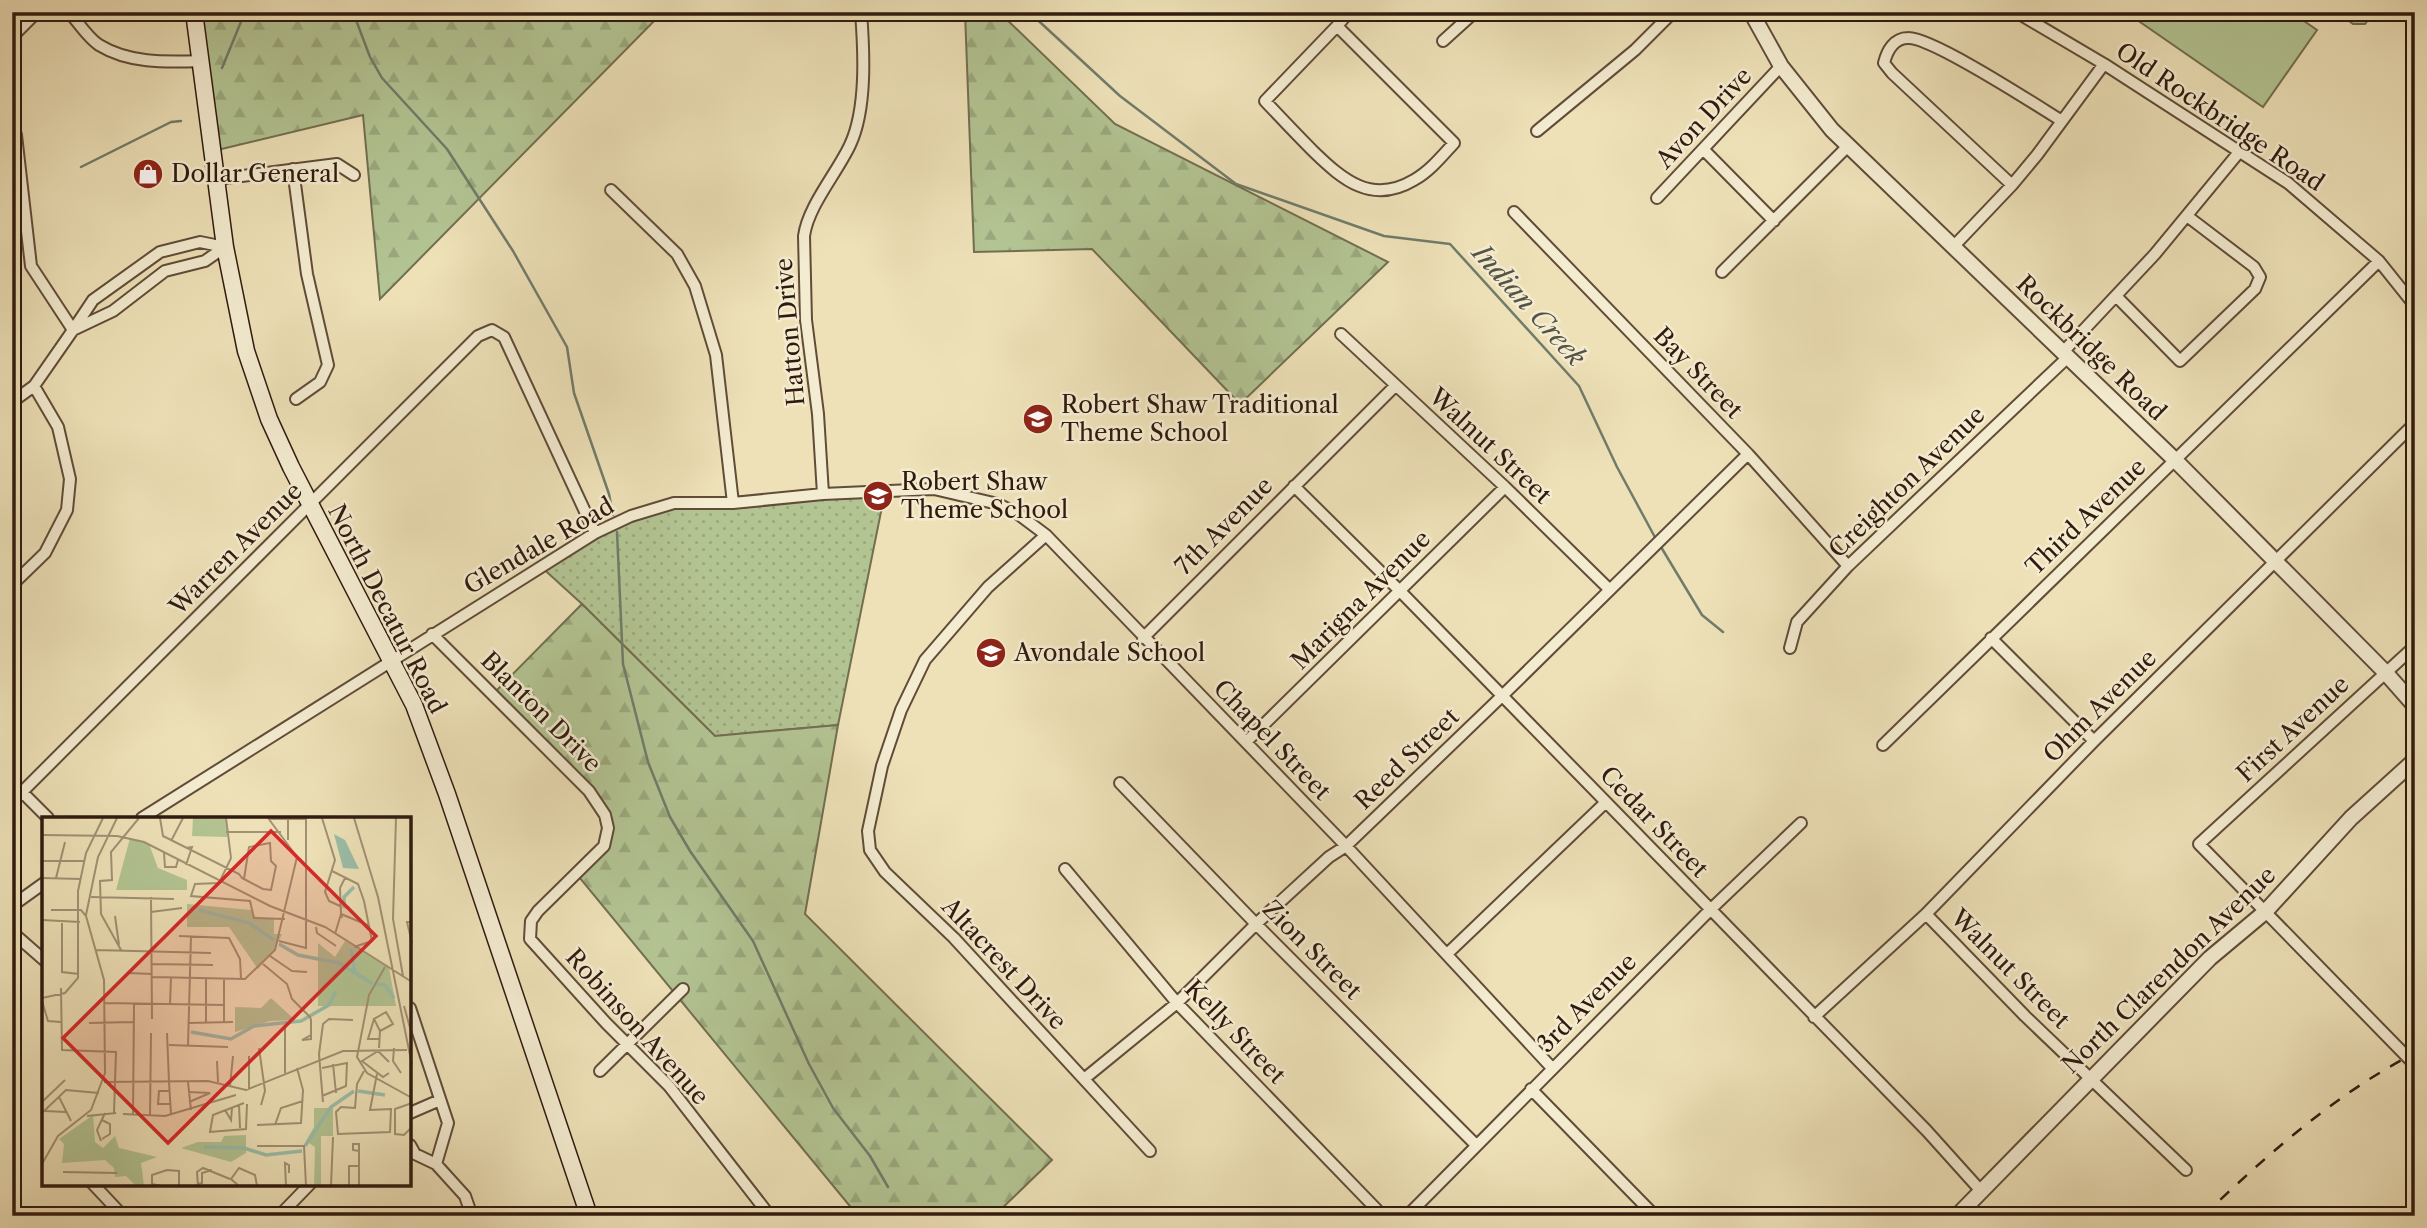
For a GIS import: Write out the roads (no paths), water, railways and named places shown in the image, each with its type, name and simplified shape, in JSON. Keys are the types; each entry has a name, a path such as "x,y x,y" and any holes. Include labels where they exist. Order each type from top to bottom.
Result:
{"main road":[{"name":"North Decatur Road","path":"194,12 225,247 246,351 269,419 309,506 414,705 447,794 589,1216"}],"street":[{"path":"12,37 37,12"},
{"path":"69,12 98,44 132,58 157,62 202,61"},
{"name":"Hatton Drive","path":"823,494 818,414 806,320 804,236 806,222 846,153 859,118 862,81 861,12"},
{"path":"1337,26 1454,143 1425,173 1413,181 1399,187 1372,190 1347,181 1304,142 1265,101 1349,12"},
{"path":"1443,41 1475,12"},
{"path":"1537,131 1635,50 1673,12"},
{"name":"Rockbridge Road","path":"1751,12 1781,66 1847,146 2175,460 2385,672 2415,706"},
{"name":"Old Rockbridge Road","path":"2016,12 2104,64 2288,183 2379,261 2415,306"},
{"path":"2012,186 1892,73 1884,63 1887,51 1899,40 1910,37 1934,47 2062,121"},
{"path":"1953,247 2012,186 2104,64"},
{"name":"Avon Drive","path":"1657,198 1781,66"},
{"path":"12,127 16,135 31,266 74,330"},
{"path":"1723,272 1847,146"},
{"path":"1703,149 1774,221"},
{"name":"Creighton Avenue","path":"1790,648 1797,621 1849,566 2065,354 2187,216 2240,151"},
{"path":"218,179 337,164 354,175"},
{"path":"293,169 307,274 328,365 320,382 296,399"},
{"path":"611,190 677,254 695,286 716,355 733,503"},
{"name":"Bay Street","path":"1514,212 1748,454 1849,566"},
{"path":"2116,296 2180,361 2255,289 2260,277 2253,267 2187,216"},
{"path":"12,401 34,386 93,300 165,251 200,242 225,247"},
{"path":"74,330 113,311 165,271 205,261 225,247"},
{"path":"165,251 170,270"},
{"name":"Third Avenue","path":"1883,745 2379,261"},
{"name":"Warren Avenue","path":"12,802 478,336 492,330 504,337 595,533"},
{"name":"Walnut Street","path":"1341,334 1505,487 1609,589"},
{"path":"12,585 45,553 73,510 70,479 58,427 34,386"},
{"name":"7th Avenue","path":"1143,638 1395,386"},
{"name":"Ohm Avenue","path":"1814,1017 1926,914 2094,741 2415,423"},
{"name":"Reed Street","path":"1084,1079 1177,1003 1256,924 1329,857 1346,846 1748,454"},
{"name":"Cedar Street","path":"1294,486 1400,590 1920,1124 1981,1191"},
{"name":"Marigna Avenue","path":"1246,742 1505,487"},
{"name":"Glendale Road","path":"144,817 595,533 631,516 674,503 733,503 823,494 934,489 998,504 1018,514 1046,536"},
{"name":"Chapel Street","path":"1046,536 1346,846 1552,1068"},
{"name":"Altacrest Drive","path":"1046,536 988,587 925,660 901,710 881,766 868,831 870,850 885,872 954,938 1150,1151"},
{"name":"Blanton Drive","path":"432,634 589,791 605,816 608,828 604,846 538,911 529,930"},
{"path":"1991,638 2094,741"},
{"name":"First Avenue","path":"2265,912 2199,844 2415,646"},
{"name":"North Clarendon Avenue","path":"1957,1216 2210,958 2265,912 2351,818 2415,760"},
{"name":"Zion Street","path":"1120,783 1476,1146"},
{"path":"22,792 47,817"},
{"path":"1447,954 1606,802"},
{"name":"3rd Avenue","path":"1407,1216 1710,910 1801,823"},
{"name":"Kelly Street","path":"1065,869 1177,1003 1383,1216"},
{"path":"12,906 42,884"},
{"path":"2265,912 2415,1065"},
{"name":"Walnut Street","path":"1926,914 2186,1170"},
{"name":"Robinson Avenue","path":"529,930 530,939 537,949 668,1086 770,1216"},
{"path":"12,932 42,958"},
{"path":"600,1071 683,989"},
{"path":"411,1011 448,1123 436,1164"},
{"path":"1531,1089 1655,1216"},
{"path":"411,1113 440,1100"},
{"path":"411,1146 415,1154 436,1164 465,1196 472,1216"},
{"path":"95,1186 123,1216"},
{"path":"279,1216 308,1186"}],"waterway":[{"path":"222,68 245,12"},
{"path":"353,12 370,57 382,78 447,149 513,251 567,347 574,393 609,494 613,515"},
{"name":"Indian Creek","path":"1029,12 1120,96 1236,184 1384,236 1450,244 1579,386 1617,467 1657,541"},
{"path":"81,167 171,122 181,121"},
{"path":"617,532 623,664 648,762 670,817 690,851 753,941 809,1064 833,1108 870,1156 888,1187"},
{"name":"Indian Creek","path":"1661,547 1702,615 1723,632"}],"railway":[{"path":"2203,1216 2303,1127 2357,1087 2415,1053"}],"place":[{"name":"Dollar General","path":"148,174"},
{"name":"Robert Shaw Traditional Theme School","path":"1038,419"},
{"name":"Robert Shaw Theme School","path":"878,496"},
{"name":"Avondale School","path":"991,653"}]}
